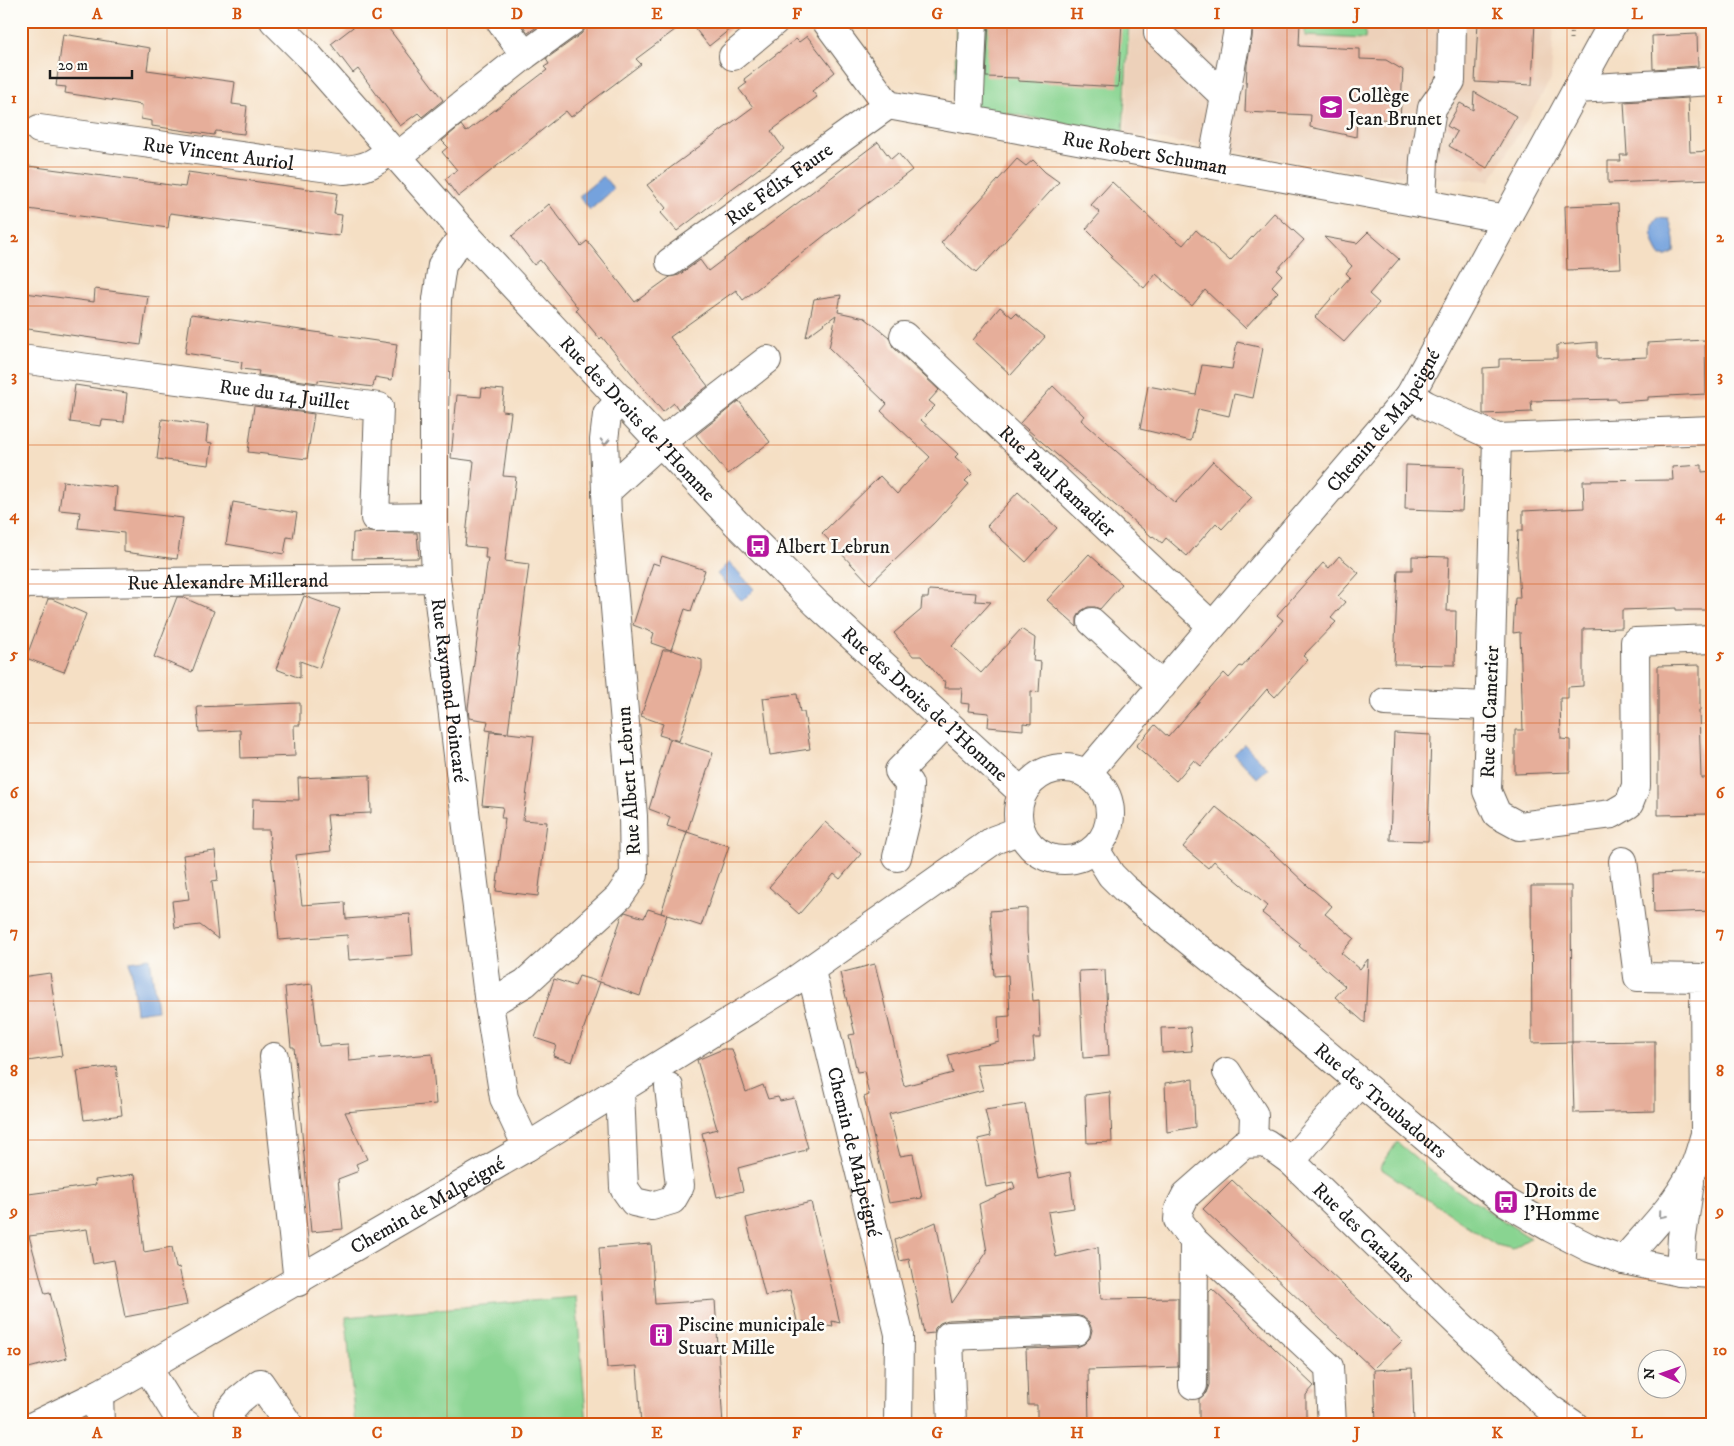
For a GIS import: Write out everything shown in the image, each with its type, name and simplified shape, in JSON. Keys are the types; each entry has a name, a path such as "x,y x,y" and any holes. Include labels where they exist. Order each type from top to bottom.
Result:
{"street":[{"name":"Rue des Droits de l'Homme","path":"274,21 306,53 468,236 736,523 817,604 946,723 1014,785 1025,789"},
{"path":"500,21 525,55"},
{"name":"Rue Vincent Auriol","path":"40,129 344,170 359,169 395,153 572,21"},
{"path":"733,56 775,21"},
{"path":"826,21 888,105"},
{"path":"969,120 974,21"},
{"path":"1158,21 1158,33 1225,97"},
{"path":"1212,164 1237,36 1238,21"},
{"path":"1422,202 1424,159 1432,108 1451,81 1452,21"},
{"name":"Chemin de Malpeigné","path":"1087,773 1410,395 1614,21"},
{"path":"1577,89 1713,81"},
{"name":"Rue Robert Schuman","path":"888,105 1506,219"},
{"name":"Rue Félix Faure","path":"670,262 888,105"},
{"name":"Rue Raymond Poincaré","path":"468,236 454,248 442,265 437,299 434,409 436,578 489,1004 504,1098 527,1147"},
{"name":"Rue Paul Ramadier","path":"904,336 1212,626"},
{"name":"Rue du 14 Juillet","path":"21,359 379,406 375,518 434,517"},
{"path":"606,492 661,442 767,360"},
{"path":"1410,395 1426,405 1497,438 1713,430"},
{"name":"Rue Albert Lebrun","path":"489,1004 525,984 619,897 634,875 633,816 607,515 604,440 608,416 621,399"},
{"name":"Rue du Camerier","path":"1497,438 1487,791 1497,814 1518,826 1612,814 1629,804 1636,786 1635,642 1713,639"},
{"name":"Rue Alexandre Millerand","path":"21,587 22,584 436,578"},
{"path":"1092,622 1162,686"},
{"path":"1385,702 1489,706"},
{"path":"897,857 908,812 909,784 899,771 946,723"},
{"path":"1053,768 1076,768 1087,773 1099,782 1107,794 1111,809 1110,824 1105,838 1095,849 1084,856 1072,860 1059,860 1047,857 1032,846 1021,830 1018,816 1019,802 1025,789 1032,780 1053,768"},
{"name":"Chemin de Malpeigné","path":"35,1425 99,1394 148,1367 298,1282 527,1147 811,971 994,840 1021,830"},
{"name":"Rue des Troubadours","path":"1095,849 1111,876 1124,888 1506,1202 1590,1248 1624,1260 1680,1272 1713,1274"},
{"path":"1623,861 1638,977 1708,974 1705,1134 1691,1176 1682,1238 1680,1272"},
{"name":"Chemin de Malpeigné","path":"811,971 900,1334 898,1425"},
{"path":"274,1057 298,1282"},
{"path":"1227,1072 1254,1115 1253,1142 1244,1144 1186,1195 1179,1209 1178,1220 1194,1241 1329,1367 1332,1425"},
{"path":"1291,1161 1360,1082"},
{"path":"620,1090 624,1188 634,1202 652,1206 672,1200 680,1186 669,1087"},
{"name":"Rue des Catalans","path":"1253,1142 1266,1142 1291,1161 1542,1402 1574,1425"},
{"path":"1624,1260 1671,1205 1691,1176"},
{"path":"1193,1385 1194,1241"},
{"path":"952,1425 949,1336 1076,1331"},
{"path":"148,1367 180,1420 187,1425"},
{"path":"232,1425 228,1413 239,1400 260,1383 289,1425"},
{"path":"99,1394 100,1425"}],"shaded area":[{"name":"Collège Jean Brunet","path":"1130,21 1554,21 1551,80 1490,181 1377,174 1126,134"}],"green space":[{"path":"956,21 1129,21 1123,134 955,104"},
{"path":"1305,21 1366,21 1365,39 1305,36"},
{"path":"1397,1142 1443,1181 1530,1238 1512,1249 1496,1245 1380,1168"},
{"path":"576,1297 587,1425 355,1425 346,1317"}],"water":[{"path":"603,176 614,189 590,210 579,196"},
{"path":"1658,218 1669,219 1673,231 1674,252 1667,256 1661,256 1654,242 1652,231"},
{"path":"729,562 754,589 742,601 717,574"},
{"path":"1244,744 1268,768 1257,778 1234,754"},
{"path":"150,958 157,1010 136,1013 130,961"}],"building":[{"path":"361,21 383,21 443,100 422,117 418,113 400,126 358,69 353,73 331,44"},
{"path":"520,21 545,21 528,33"},
{"path":"587,21 687,21 636,59 641,64 571,117 566,111 458,197 445,179 457,170 442,152 448,147 442,141 461,125 466,132 547,70 544,67 549,64 546,59 581,34 586,28"},
{"path":"689,21 740,21 709,46"},
{"path":"989,21 1122,21 1118,87 1018,81 1018,78 986,77"},
{"path":"1253,21 1300,21 1299,46 1360,49 1360,59 1386,60 1403,70 1400,120 1357,118 1356,137 1310,127 1311,115 1245,112 1247,64"},
{"path":"1478,21 1535,21 1532,85 1475,82"},
{"path":"63,34 150,48 147,70 235,82 232,104 247,106 244,134 216,131 214,135 152,126 152,121 141,119 142,105 65,93 66,87 56,86"},
{"path":"1697,34 1698,66 1653,69 1652,36"},
{"path":"807,36 835,72 812,91 817,97 771,131 784,149 677,231 661,213 666,208 647,185 753,107 739,89 747,83 744,79 796,39 799,42"},
{"path":"1474,92 1516,116 1487,168 1449,146 1457,132 1447,126 1460,103 1473,110"},
{"path":"1688,98 1690,152 1713,151 1713,179 1608,183 1608,161 1621,161 1620,155 1627,155 1624,102"},
{"path":"878,142 891,159 898,153 912,170 743,300 736,290 670,337 708,386 678,409 674,403 663,412 602,337 600,339 576,310 578,308 540,260 534,265 512,236 549,204 581,246 587,241 635,302 670,277 679,275 700,260 708,271"},
{"path":"1017,159 1026,166 1033,160 1059,182 976,273 941,243"},
{"path":"21,165 185,187 188,172 337,193 334,214 342,215 339,236 170,213 168,228 21,208"},
{"path":"1112,182 1158,225 1183,245 1196,230 1230,261 1274,213 1304,240 1277,270 1282,275 1272,286 1278,292 1245,328 1205,290 1192,306 1156,274 1144,288 1110,257 1112,255 1086,229 1100,213 1091,205"},
{"path":"1618,204 1621,268 1567,270 1565,206"},
{"path":"1368,232 1399,259 1369,294 1379,303 1344,342 1315,317 1350,277 1346,273 1352,266 1324,237 1357,243"},
{"path":"95,289 148,296 141,345 21,328 25,293 94,302"},
{"path":"841,295 838,312 865,318 889,337 893,347 939,390 929,401 935,406 921,420 958,454 955,457 973,473 965,481 969,484 935,522 870,584 822,533 880,476 897,494 930,457 881,411 887,404 829,348 836,315 806,337 814,299"},
{"path":"1000,307 1012,317 1016,313 1045,337 1011,375 973,340"},
{"path":"191,314 397,344 392,380 375,377 373,387 318,380 318,383 258,375 259,371 241,369 242,362 185,353"},
{"path":"1705,340 1706,394 1648,397 1648,400 1617,402 1617,399 1531,401 1532,412 1483,414 1483,368 1499,367 1499,359 1557,358 1557,345 1597,342 1597,359 1647,357 1647,343"},
{"path":"1237,342 1263,348 1253,398 1234,394 1229,416 1198,409 1191,441 1140,429 1148,386 1196,395 1202,365 1232,369"},
{"path":"75,385 127,393 124,422 102,420 101,426 70,422"},
{"path":"1053,386 1084,416 1081,420 1175,503 1213,461 1252,497 1222,529 1216,523 1187,556 1166,538 1162,543 1152,537 1020,423"},
{"path":"482,388 504,390 502,411 511,412 503,476 516,477 505,561 529,564 508,733 534,736 523,820 547,822 538,896 496,891 505,818 501,818 503,807 482,805 490,732 507,733 486,730 488,721 469,718 468,708 488,558 485,558 486,548 465,546 474,461 451,458 457,395 481,397"},
{"path":"739,401 770,442 728,474 696,435"},
{"path":"254,406 314,414 307,459 248,452"},
{"path":"162,419 208,425 206,442 212,443 209,465 157,459"},
{"path":"1406,465 1464,467 1462,511 1405,509"},
{"path":"1702,465 1702,472 1713,471 1713,610 1676,610 1676,608 1622,610 1622,628 1583,629 1583,686 1568,687 1568,698 1560,698 1561,739 1570,740 1570,772 1515,774 1515,730 1523,730 1520,632 1513,633 1515,598 1520,598 1517,555 1518,530 1523,530 1523,511 1584,508 1583,481 1673,480 1672,467"},
{"path":"63,481 117,487 115,510 183,518 177,559 124,552 124,533 78,528 80,512 59,510"},
{"path":"1018,492 1057,528 1026,562 987,526"},
{"path":"233,502 297,513 293,538 287,537 284,554 226,544"},
{"path":"353,533 417,533 419,558 352,559"},
{"path":"1089,554 1122,584 1100,609 1088,607 1081,611 1077,618 1077,627 1047,600"},
{"path":"662,556 705,570 691,611 685,609 671,650 651,643 654,633 633,625 653,563 659,565"},
{"path":"1339,556 1359,573 1338,596 1345,602 1331,618 1336,622 1303,656 1308,660 1275,697 1267,689 1201,766 1194,760 1176,781 1136,746 1155,725 1168,737 1224,673 1229,678 1240,666 1242,667 1283,620 1277,615 1323,563 1329,568"},
{"path":"1412,556 1449,557 1447,611 1456,611 1455,665 1394,664 1398,570 1412,570"},
{"path":"929,590 976,593 975,601 991,602 952,646 981,673 1021,629 1035,638 1033,661 1041,662 1039,692 1031,691 1031,724 1023,723 1023,730 988,727 989,713 968,711 969,704 961,703 962,688 944,688 945,681 921,656 913,656 894,633 921,610 922,598 928,598"},
{"path":"304,596 340,609 319,668 300,661 300,678 276,669"},
{"path":"177,597 182,597 214,611 192,672 154,657"},
{"path":"48,599 86,614 64,672 26,658"},
{"path":"663,650 672,650 702,660 702,669 679,741 659,735 663,724 641,716"},
{"path":"1700,665 1701,778 1707,778 1708,814 1658,815 1658,666"},
{"path":"797,694 800,712 804,712 810,749 770,755 763,698"},
{"path":"300,703 300,725 294,725 295,756 241,758 240,730 199,732 197,707"},
{"path":"1394,733 1431,735 1428,841 1390,840"},
{"path":"670,739 713,753 687,832 667,826 670,817 649,809"},
{"path":"370,775 371,813 327,815 331,851 296,855 302,905 345,902 346,919 410,914 413,955 349,960 347,935 279,940 269,830 252,830 253,799 299,800 298,778"},
{"path":"1216,807 1272,852 1332,906 1325,914 1354,938 1341,953 1360,969 1368,959 1365,1023 1335,997 1345,986 1299,946 1301,944 1262,913 1267,906 1214,861 1208,868 1183,847"},
{"path":"825,822 861,854 840,879 834,874 799,914 769,887"},
{"path":"687,832 729,846 701,926 661,913"},
{"path":"215,851 218,880 212,881 218,939 200,925 175,928 172,901 189,899 183,855"},
{"path":"1713,872 1713,911 1654,913 1653,874"},
{"path":"1531,886 1571,886 1572,1042 1532,1043"},
{"path":"1027,908 1027,933 1033,1001 1039,1000 1040,1038 1033,1038 1035,1061 976,1064 983,1090 889,1114 900,1156 913,1154 922,1198 889,1203 864,1097 869,1095 864,1071 857,1072 849,1035 855,1034 840,973 875,964 904,1086 953,1073 948,1055 999,1042 998,1017 1010,1016 1008,975 994,976 990,911"},
{"path":"648,909 667,915 640,996 600,982 572,1062 553,1056 556,1045 535,1038 554,979 575,986 579,976 599,982 622,916 625,912 644,918"},
{"path":"1105,970 1109,1056 1083,1058 1079,971"},
{"path":"50,973 62,1056 21,1062 21,977"},
{"path":"312,984 319,1046 348,1044 349,1061 432,1054 436,1104 345,1112 367,1159 356,1164 359,1171 338,1179 343,1229 311,1232 294,1047 291,1047 285,987"},
{"path":"1190,1027 1192,1051 1162,1053 1161,1028"},
{"path":"1655,1041 1655,1111 1574,1113 1572,1042"},
{"path":"723,1049 732,1049 746,1092 763,1085 768,1099 778,1097 780,1101 794,1098 808,1148 738,1168 743,1191 717,1197 702,1133 717,1129 697,1060"},
{"path":"116,1066 122,1115 84,1120 77,1071"},
{"path":"1193,1079 1195,1127 1167,1132 1165,1083"},
{"path":"1110,1092 1112,1142 1087,1143 1085,1095"},
{"path":"1025,1104 1038,1179 1070,1172 1074,1208 1048,1212 1056,1257 1098,1247 1101,1299 1178,1298 1178,1367 1088,1370 1089,1425 1037,1425 1037,1405 1028,1405 1026,1349 1077,1347 1084,1344 1090,1338 1092,1330 1089,1322 1083,1317 1075,1315 948,1320 940,1323 935,1328 934,1333 924,1334 909,1259 900,1261 895,1240 936,1222 952,1303 987,1252 979,1204 1015,1188 1013,1182 986,1187 978,1139 991,1136 985,1110"},
{"path":"135,1174 144,1252 172,1247 176,1268 179,1267 187,1305 125,1317 114,1260 93,1264 87,1229 29,1236 45,1294 50,1293 67,1358 21,1370 21,1195 96,1185 95,1180"},
{"path":"1232,1180 1402,1341 1373,1369 1203,1209"},
{"path":"811,1202 840,1323 832,1321 833,1327 797,1321 790,1290 765,1296 746,1218"},
{"name":"Piscine municipale Stuart Mille","path":"651,1244 655,1304 715,1300 723,1425 641,1425 637,1366 607,1368 599,1248"},
{"path":"1212,1289 1314,1386 1306,1395 1306,1425 1199,1425 1199,1399 1206,1393 1209,1385 1209,1292"},
{"path":"1412,1368 1414,1425 1376,1425 1374,1370"}],"place":[{"name":"Collège Jean Brunet","path":"1331,107"},
{"name":"Albert Lebrun","path":"758,546"},
{"name":"Droits de l'Homme","path":"1506,1202"},
{"name":"Piscine municipale Stuart Mille","path":"661,1335"}]}
